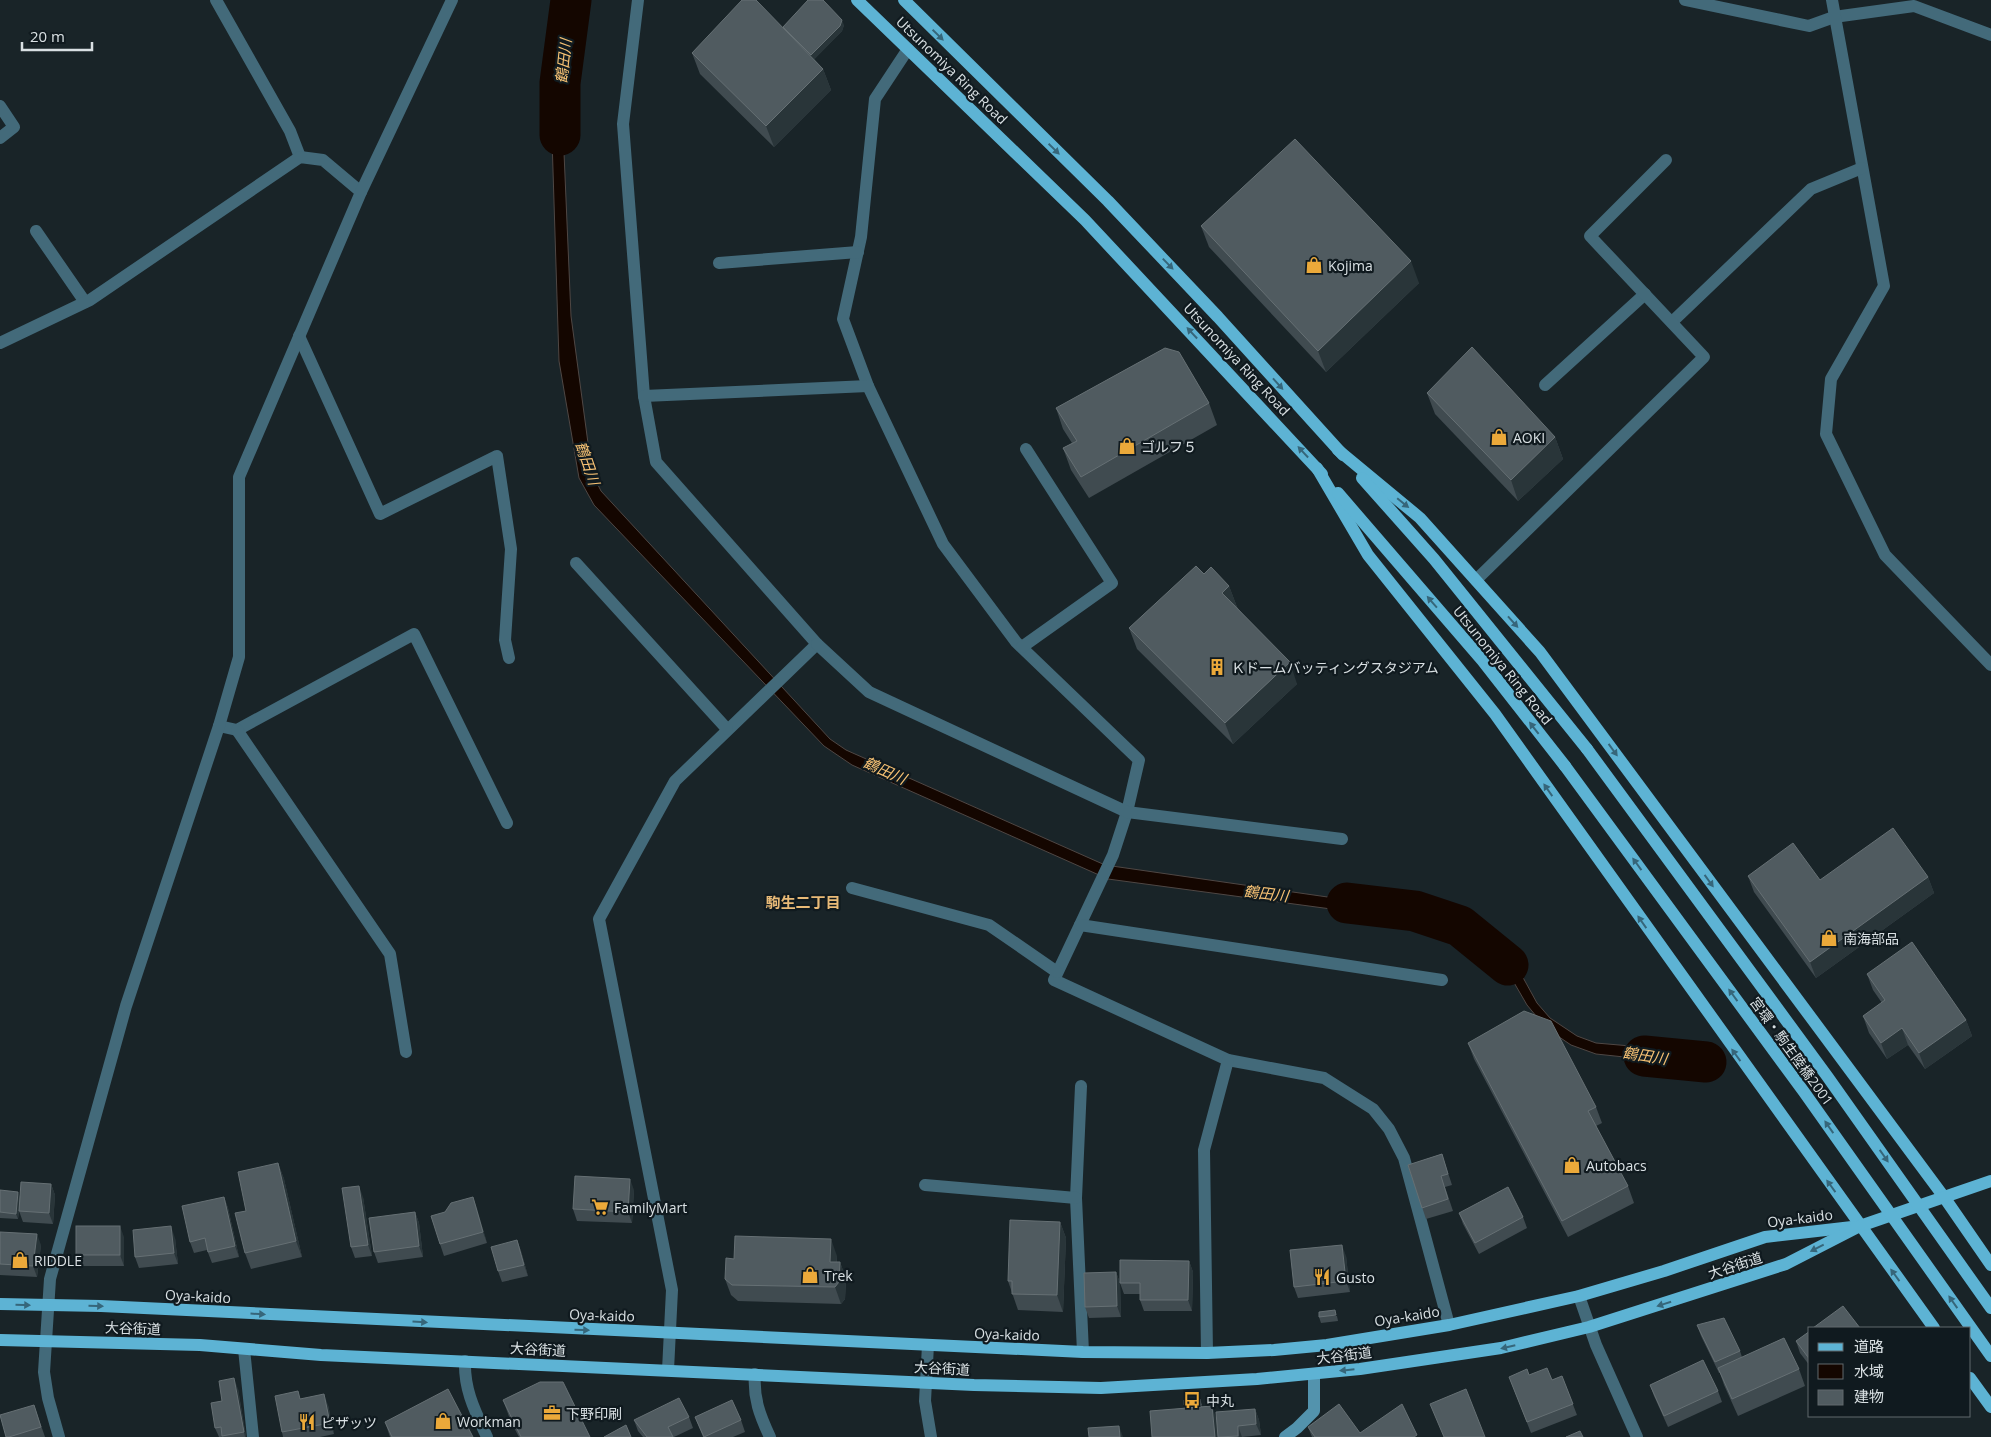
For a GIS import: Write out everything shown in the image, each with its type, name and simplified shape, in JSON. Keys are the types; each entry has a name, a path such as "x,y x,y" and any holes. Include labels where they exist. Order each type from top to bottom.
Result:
{"main road":[{"name":"Utsunomiya Ring Road","path":"857,0 1085,220 1317,468 1482,660 1564,766"},
{"name":"Utsunomiya Ring Road","path":"904,0 1108,201 1218,317 1434,559 1587,749"},
{"path":"1338,450 1420,518 1540,652 1944,1197 1991,1265"},
{"path":"1317,468 1368,555 1495,714 1933,1327"},
{"name":"宮環・駒生陸橋2001","path":"1587,749 1827,1076 1991,1308"},
{"name":"宮環・駒生陸橋2001","path":"1564,766 1804,1092 1970,1327"},
{"name":"Oya-kaido","path":"0,1304 1083,1352 1207,1353 1327,1344 1449,1325 1579,1296 1664,1271 1765,1237 1860,1226 1991,1181"},
{"name":"大谷街道","path":"0,1340 200,1346 465,1361 926,1382 1100,1388 1188,1384 1314,1374 1501,1348 1589,1327 1786,1264 1860,1226"},
{"name":"宮環・駒生陸橋2001","path":"1971,1328 1991,1356"},
{"path":"1971,1379 1991,1407"}],"street":[{"path":"216,0 290,131 300,157"},
{"path":"59,1437 46,1384 47,1306 53,1266 126,1006 219,726 239,657 239,477 361,192 452,0"},
{"path":"638,0 623,124 644,396 656,462 817,644 869,692 1127,812 1342,839"},
{"path":"1685,0 1809,26 1834,17 1914,6 1991,35"},
{"path":"1832,0 1884,286 1831,379 1826,434 1886,555 1991,666"},
{"path":"908,49 875,99 858,252 843,319 868,386 943,544 1022,647 1140,760 1127,812 1113,855 1054,980 1228,1060 1324,1078 1372,1108 1389,1130 1404,1158 1449,1325"},
{"path":"0,106 14,127 0,138"},
{"path":"0,343 85,302 300,157 323,160 361,192"},
{"path":"1476,580 1704,357 1590,236 1666,160"},
{"path":"1672,322 1811,189 1862,168"},
{"path":"36,231 85,302"},
{"path":"719,262 858,252"},
{"path":"1545,385 1645,294"},
{"path":"300,336 380,514 497,456 511,550 505,640 509,658"},
{"path":"644,396 868,386"},
{"path":"1022,647 1112,583 1026,450"},
{"path":"576,563 727,729"},
{"path":"219,726 237,730 414,634 506,824"},
{"path":"668,1370 672,1290 599,919 675,781 817,644"},
{"path":"237,730 390,954 406,1052"},
{"path":"852,888 989,924 1057,972"},
{"path":"1080,924 1442,980"},
{"path":"1207,1353 1204,1150 1228,1060"},
{"path":"1081,1086 1076,1198 1083,1352"},
{"path":"924,1185 1076,1198"},
{"path":"1579,1296 1589,1327 1637,1437"},
{"path":"928,1345 925,1401 931,1437"},
{"path":"244,1349 253,1437"},
{"path":"465,1361 464,1380 469,1398 487,1437"},
{"path":"755,1374 754,1392 759,1414 770,1437"},
{"path":"1290,1436 1314,1411 1316,1397 1314,1374"}],"water":[{"path":"557,0 571,0 560,59 571,316 592,473 601,491 830,739 846,750 1105,865 1397,907 1480,935 1497,947 1520,972 1537,1003 1550,1018 1577,1036 1596,1043 1700,1052 1700,1065 1596,1054 1571,1045 1546,1028 1527,1005 1509,974 1490,952 1467,939 1398,918 1108,879 852,765 824,746 594,505 579,478 559,361 550,75 553,23"}],"building":[{"path":"742,0 756,0 823,69 766,126 692,53"},
{"path":"808,0 823,0 842,20 840,26 811,55 783,27"},
{"name":"Kojima","path":"1295,139 1411,261 1318,351 1201,226"},
{"name":"AOKI","path":"1472,347 1555,437 1511,480 1427,393"},
{"name":"ゴルフ５","path":"1165,348 1179,352 1209,403 1081,477 1063,448 1077,441 1056,408"},
{"name":"Ｋドームバッティングスタジアム","path":"1196,566 1204,574 1211,567 1229,586 1222,593 1290,662 1225,723 1129,628"},
{"name":"南海部品","path":"1893,828 1928,877 1810,962 1748,876 1793,843 1820,880"},
{"path":"1912,942 1966,1020 1919,1053 1902,1028 1881,1043 1863,1016 1885,1000 1867,974"},
{"name":"Autobacs","path":"1524,1011 1551,1021 1596,1107 1588,1111 1628,1186 1562,1221 1468,1043"},
{"path":"1442,1154 1448,1174 1441,1176 1448,1199 1422,1208 1408,1165"},
{"path":"278,1163 296,1241 245,1253 235,1213 246,1211 238,1172"},
{"path":"575,1176 630,1179 628,1212 573,1209"},
{"path":"21,1182 51,1184 49,1213 19,1211"},
{"path":"359,1186 368,1245 351,1247 342,1188"},
{"path":"1508,1187 1523,1217 1475,1243 1459,1213"},
{"path":"0,1190 18,1192 16,1214 0,1212"},
{"path":"224,1197 235,1246 208,1252 205,1238 190,1242 182,1206"},
{"path":"473,1197 483,1232 440,1244 431,1216 445,1212 451,1203"},
{"path":"415,1212 419,1246 374,1252 369,1218"},
{"path":"1010,1220 1060,1222 1057,1295 1012,1294 1012,1281 1008,1281"},
{"path":"76,1226 120,1226 120,1255 76,1255"},
{"path":"171,1226 174,1253 135,1257 133,1230"},
{"path":"0,1232 37,1234 33,1266 0,1264"},
{"path":"735,1236 831,1239 830,1262 840,1262 839,1282 835,1287 732,1285 725,1279 726,1258 734,1259"},
{"path":"517,1240 524,1265 498,1271 491,1247"},
{"name":"Gusto","path":"1342,1245 1346,1281 1294,1287 1290,1250"},
{"path":"1120,1260 1189,1261 1188,1300 1140,1300 1140,1283 1120,1283"},
{"path":"1116,1272 1117,1306 1085,1307 1084,1273"},
{"path":"1843,1306 1859,1327 1814,1327"},
{"path":"1335,1310 1336,1315 1319,1317 1319,1312"},
{"path":"1724,1318 1740,1351 1715,1362 1697,1325"},
{"path":"1808,1332 1808,1357 1796,1341"},
{"path":"1784,1338 1799,1369 1732,1399 1718,1368"},
{"path":"1703,1360 1718,1391 1664,1416 1650,1385"},
{"path":"1547,1368 1552,1380 1562,1376 1573,1404 1527,1422 1509,1377 1527,1369 1529,1375"},
{"path":"234,1378 244,1432 222,1436 221,1427 215,1428 211,1403 222,1401 219,1381"},
{"path":"540,1382 563,1382 590,1437 521,1437 503,1400"},
{"path":"448,1389 473,1437 392,1437 385,1422"},
{"path":"1466,1389 1485,1437 1444,1437 1430,1404"},
{"name":"ピザッツ","path":"298,1391 300,1399 324,1394 330,1423 282,1432 275,1396"},
{"path":"679,1398 689,1417 668,1427 673,1437 647,1437 634,1420"},
{"path":"1200,1399 1201,1405 1184,1405 1184,1400"},
{"path":"732,1400 741,1420 704,1437 695,1417"},
{"path":"1339,1404 1360,1433 1402,1404 1417,1435 1414,1437 1315,1437 1308,1427"},
{"path":"34,1405 41,1427 6,1437 0,1415"},
{"path":"1212,1406 1215,1437 1152,1437 1150,1411"},
{"path":"1255,1409 1256,1424 1238,1426 1238,1436 1218,1437 1216,1412"},
{"path":"626,1425 631,1437 604,1437"},
{"path":"1119,1426 1120,1437 1089,1437 1088,1428"},
{"path":"1580,1431 1583,1437 1566,1437"}],"waterway":[{"name":"鶴田川","path":"560,135 560,83 571,0"},
{"name":"鶴田川","path":"1347,903 1415,911 1460,926 1508,965"},
{"name":"鶴田川","path":"1644,1056 1706,1062"}],"place":[{"name":"Kojima","path":"1314,265"},
{"name":"AOKI","path":"1499,437"},
{"name":"ゴルフ５","path":"1127,446"},
{"name":"Ｋドームバッティングスタジアム","path":"1217,667"},
{"name":"南海部品","path":"1829,938"},
{"name":"Autobacs","path":"1572,1165"},
{"name":"FamilyMart","path":"600,1207"},
{"name":"RIDDLE","path":"20,1260"},
{"name":"Trek","path":"810,1275"},
{"name":"Gusto","path":"1322,1277"},
{"name":"中丸","path":"1192,1400"},
{"name":"下野印刷","path":"552,1413"},
{"name":"Workman","path":"443,1421"},
{"name":"ピザッツ","path":"307,1422"}],"district":[{"name":"駒生二丁目","path":"803,902"}]}
